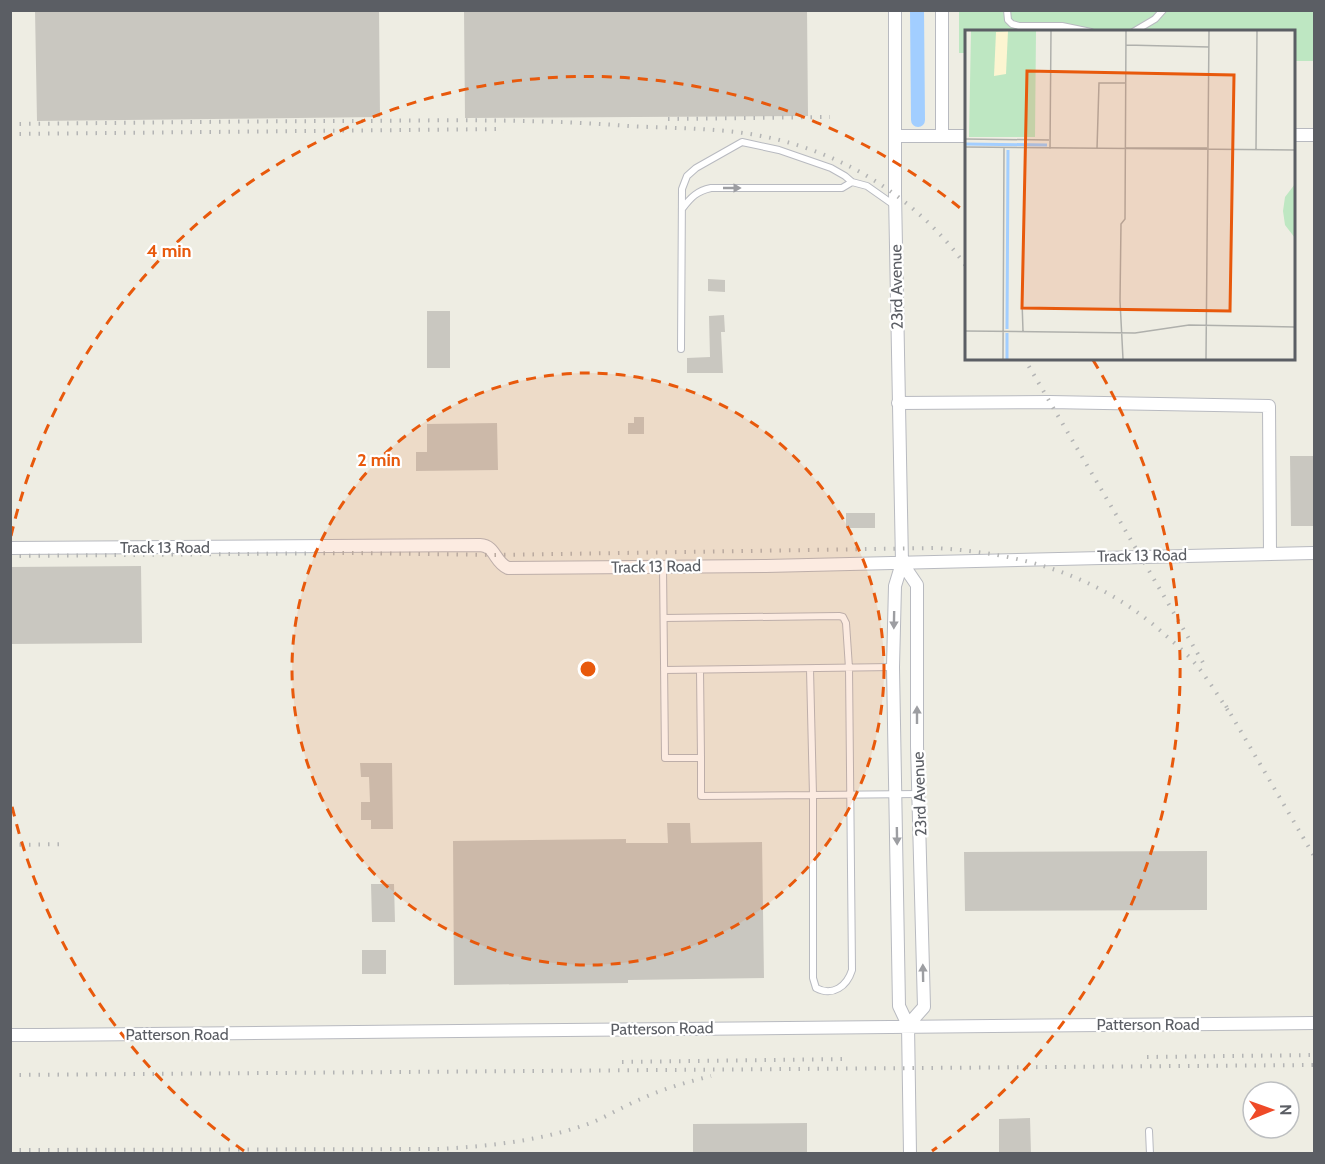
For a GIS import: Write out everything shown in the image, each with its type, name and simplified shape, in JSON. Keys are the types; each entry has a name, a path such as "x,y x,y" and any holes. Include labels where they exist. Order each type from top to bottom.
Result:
{"street":[{"name":"23rd Avenue","path":"895,10 895,206 902,562 895,586 894,667 899,1006 908,1025 910,1154"},
{"path":"942,10 942,135"},
{"path":"895,136 965,135"},
{"path":"1295,135 1314,135"},
{"path":"898,403 1049,402 1269,406 1270,553"},
{"name":"Track 13 Road","path":"10,548 480,544 488,545 497,560 508,568 1314,553"},
{"name":"23rd Avenue","path":"902,562 917,585 924,1007 908,1025"},
{"name":"Patterson Road","path":"10,1035 1314,1023"}],"lane":[{"path":"1007,10 1008,20 1018,26 1062,26 1081,30"},
{"path":"1136,30 1149,23 1163,10"},
{"path":"681,349 682,189 687,176 696,168 742,142 812,160 845,176 852,182 867,186 895,206"},
{"path":"682,209 700,190 711,188 842,188 852,182"},
{"path":"663,566 665,758 701,758"},
{"path":"664,618 843,617 847,629 849,668 852,970 849,980 842,988 822,992 816,988 813,978 810,669"},
{"path":"664,670 894,667"},
{"path":"700,670 701,796 919,794"},
{"path":"1149,1131 1150,1154"}],"green space":[{"path":"959,11 1314,11 1314,61 1295,61 1295,30 965,30 965,53 959,53"}],"building":[{"path":"35,10 379,10 380,117 37,121"},
{"path":"464,10 807,10 808,116 465,118"},
{"path":"708,279 725,280 725,292 708,291"},
{"path":"427,311 450,311 450,368 427,368"},
{"path":"724,315 725,332 721,332 723,373 687,373 687,358 710,357 709,316"},
{"path":"634,417 644,417 644,434 628,434 628,423 634,423"},
{"path":"497,423 498,470 416,471 416,452 427,452 427,424"},
{"path":"1290,456 1314,456 1314,526 1291,526"},
{"path":"846,513 875,513 875,528 846,528"},
{"path":"141,566 142,643 10,644 10,567"},
{"path":"360,763 392,763 393,829 371,829 371,820 361,820 361,802 370,802 369,777 361,777"},
{"path":"667,823 690,823 691,843 762,842 764,978 628,980 628,983 454,985 453,841 626,839 626,843 668,843"},
{"path":"1207,851 1207,910 965,911 964,852"},
{"path":"371,884 394,884 395,922 372,922"},
{"path":"362,950 386,950 386,974 362,974"},
{"path":"1030,1118 1031,1154 999,1154 999,1119"},
{"path":"807,1123 807,1154 693,1154 693,1124"}],"waterway":[{"path":"917,10 918,120"}],"railway":[{"path":"668,119 830,117"},
{"path":"10,124 496,121 687,128 745,133 810,149 861,173 885,188 929,223 965,265"},
{"path":"10,134 504,129"},
{"path":"1025,360 1205,666"},
{"path":"10,556 354,553 494,555 935,548 967,551 1027,561 1084,581 1111,595 1137,612 1185,653 1202,672 1229,712"},
{"path":"1226,706 1314,856"},
{"path":"10,845 67,844"},
{"path":"1147,1057 1314,1055"},
{"path":"622,1062 847,1059"},
{"path":"10,1075 1314,1065"},
{"path":"10,1150 441,1149 477,1146 530,1139 582,1126 658,1092 711,1076"}]}
